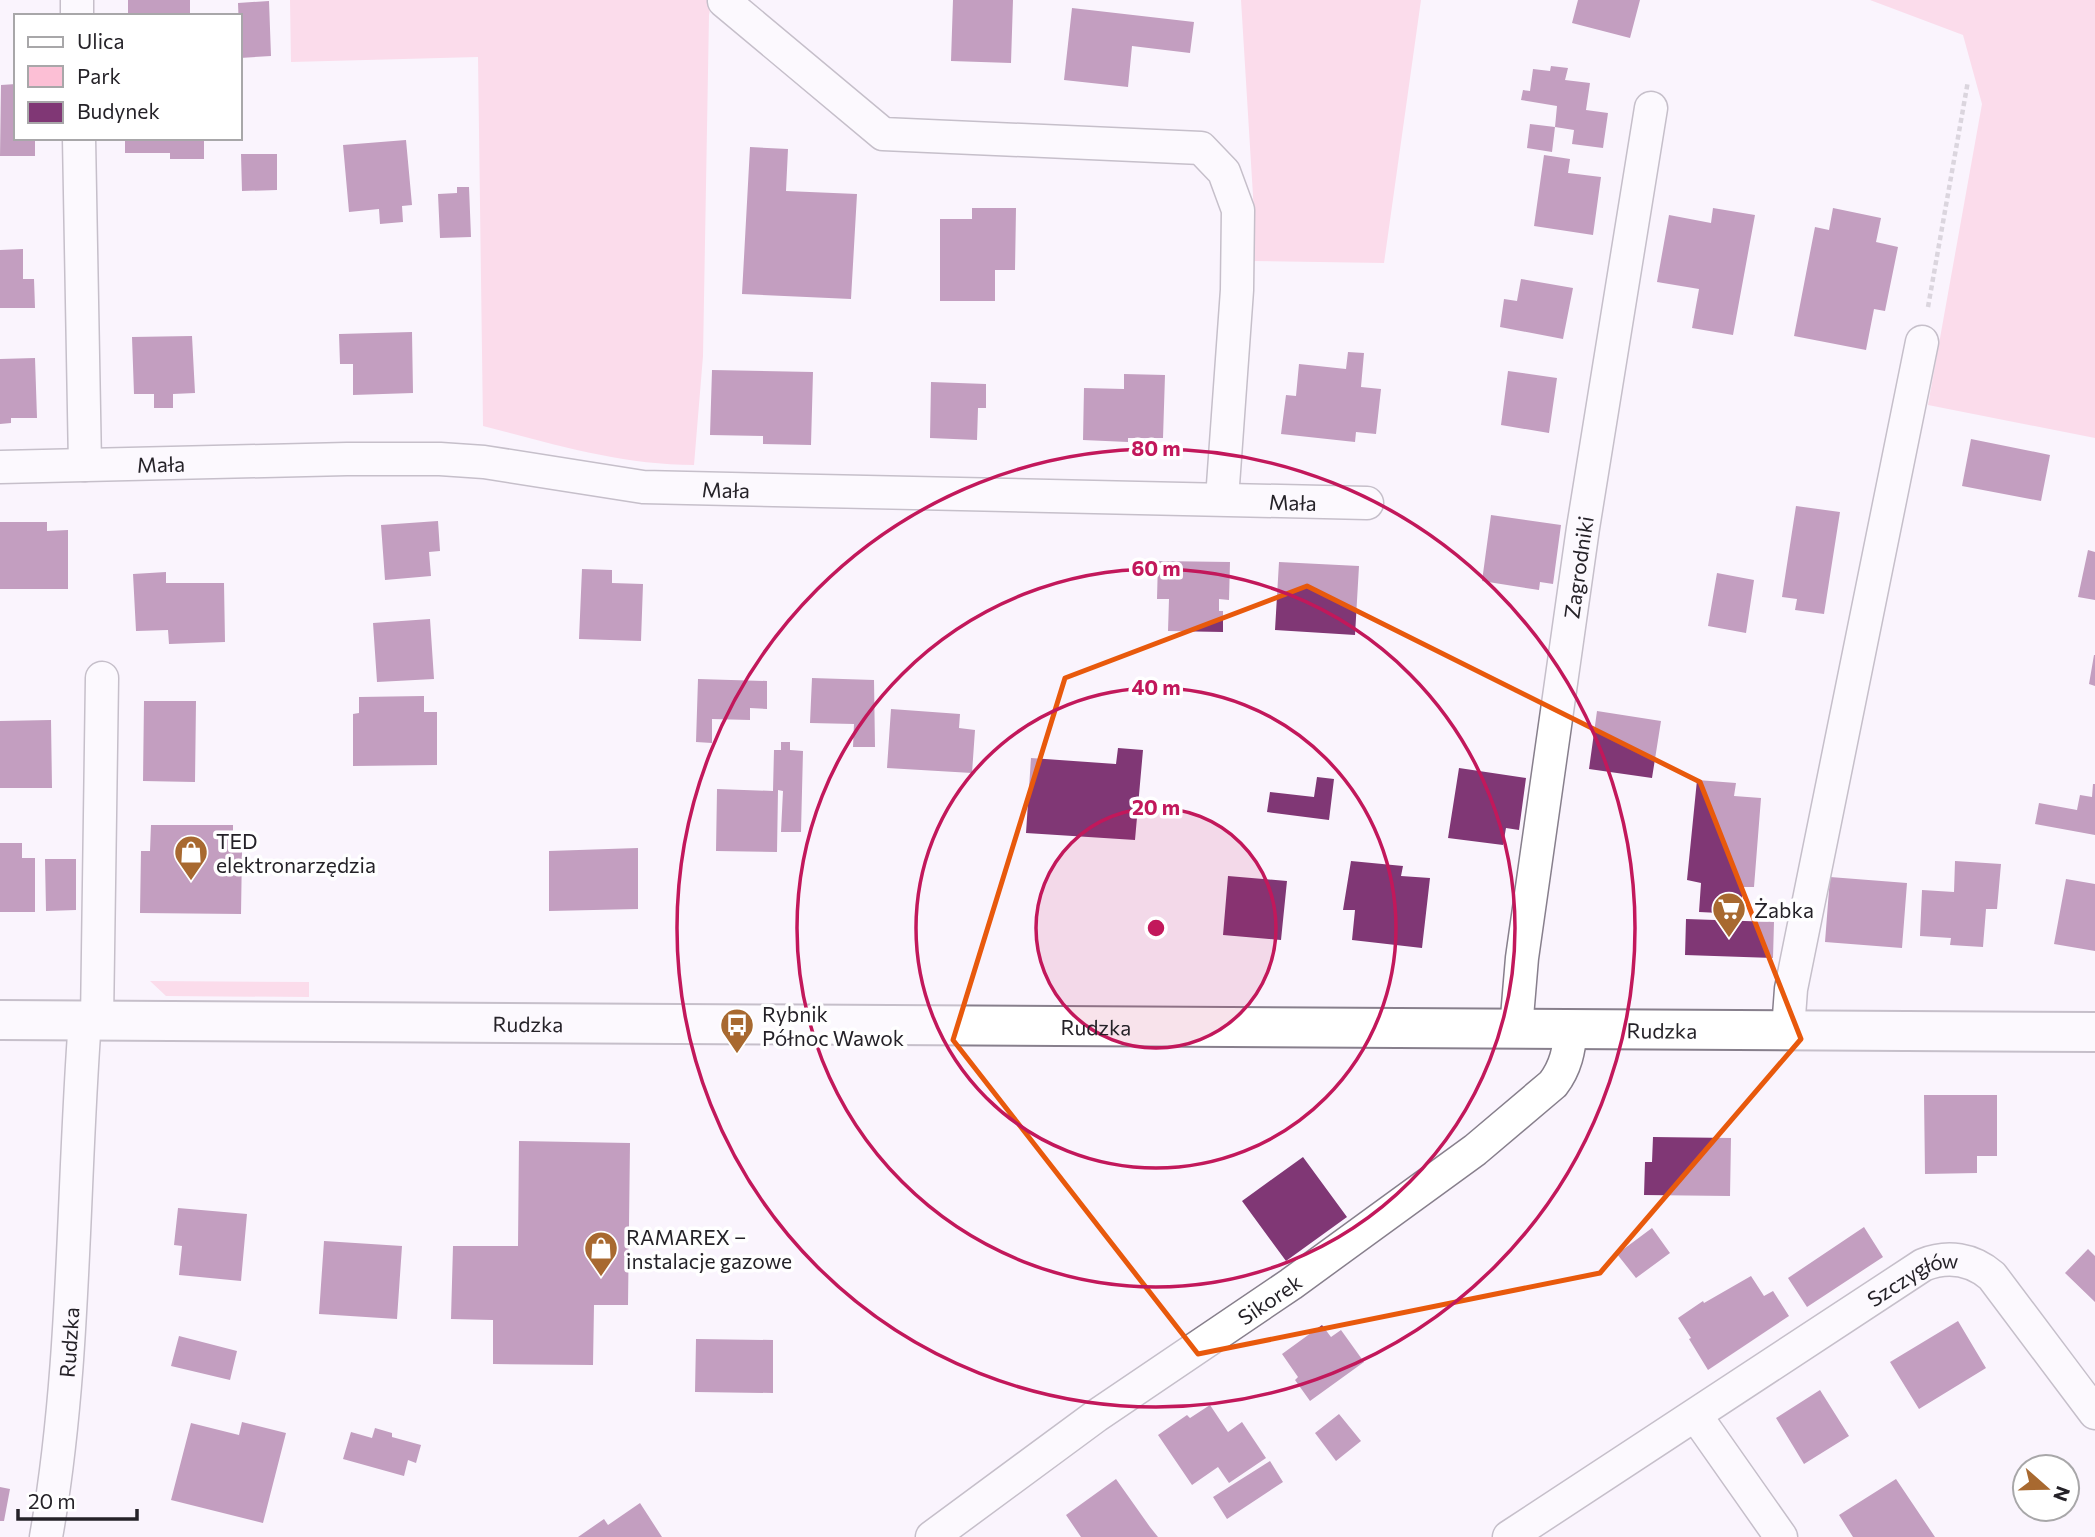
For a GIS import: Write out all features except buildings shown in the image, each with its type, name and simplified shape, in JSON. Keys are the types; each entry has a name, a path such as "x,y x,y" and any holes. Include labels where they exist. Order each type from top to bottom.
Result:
{"main road":[{"name":"Rudzka","path":"0,1020 2095,1032"}],"street":[{"path":"724,1 883,134 1201,148 1224,172 1238,210 1237,290 1222,499"},
{"name":"Zagrodniki","path":"1516,1029 1522,958 1583,528 1651,108"},
{"path":"79,140 85,465"},
{"path":"1788,1030 1791,989 1922,342"},
{"name":"Mała","path":"0,467 440,459 484,462 643,487 1367,503"},
{"name":"Rudzka","path":"46,1537 56,1481 91,1021 102,678"},
{"name":"Sikorek","path":"932,1537 1096,1416 1291,1284 1493,1136 1561,1073 1567,1059 1571,1029"},
{"name":"Szczygłów","path":"1508,1537 1923,1265 1945,1259 1979,1265 1992,1276 2095,1413"},
{"path":"1696,1416 1781,1537"}],"path":[{"path":"1922,342 1968,81"}],"highlighted area":[{"path":"1307,586 1700,782 1801,1039 1600,1273 1198,1354 953,1040 1065,678"}],"green space":[{"path":"290,0 712,0 709,15 703,356 694,465 614,457 483,426 478,57 291,62"},
{"path":"1241,0 1421,0 1384,263 1252,261 1254,212"},
{"path":"1870,0 2095,0 2095,438 1928,405 1982,104 1963,35"},
{"path":"150,981 309,982 309,997 166,996"}],"place":[{"name":"TED elektronarzędzia","path":"191,882"},
{"name":"Żabka","path":"1729,939"},
{"name":"Rybnik Północ Wawok","path":"737,1055"},
{"name":"RAMAREX – instalacje gazowe","path":"601,1278"}]}
